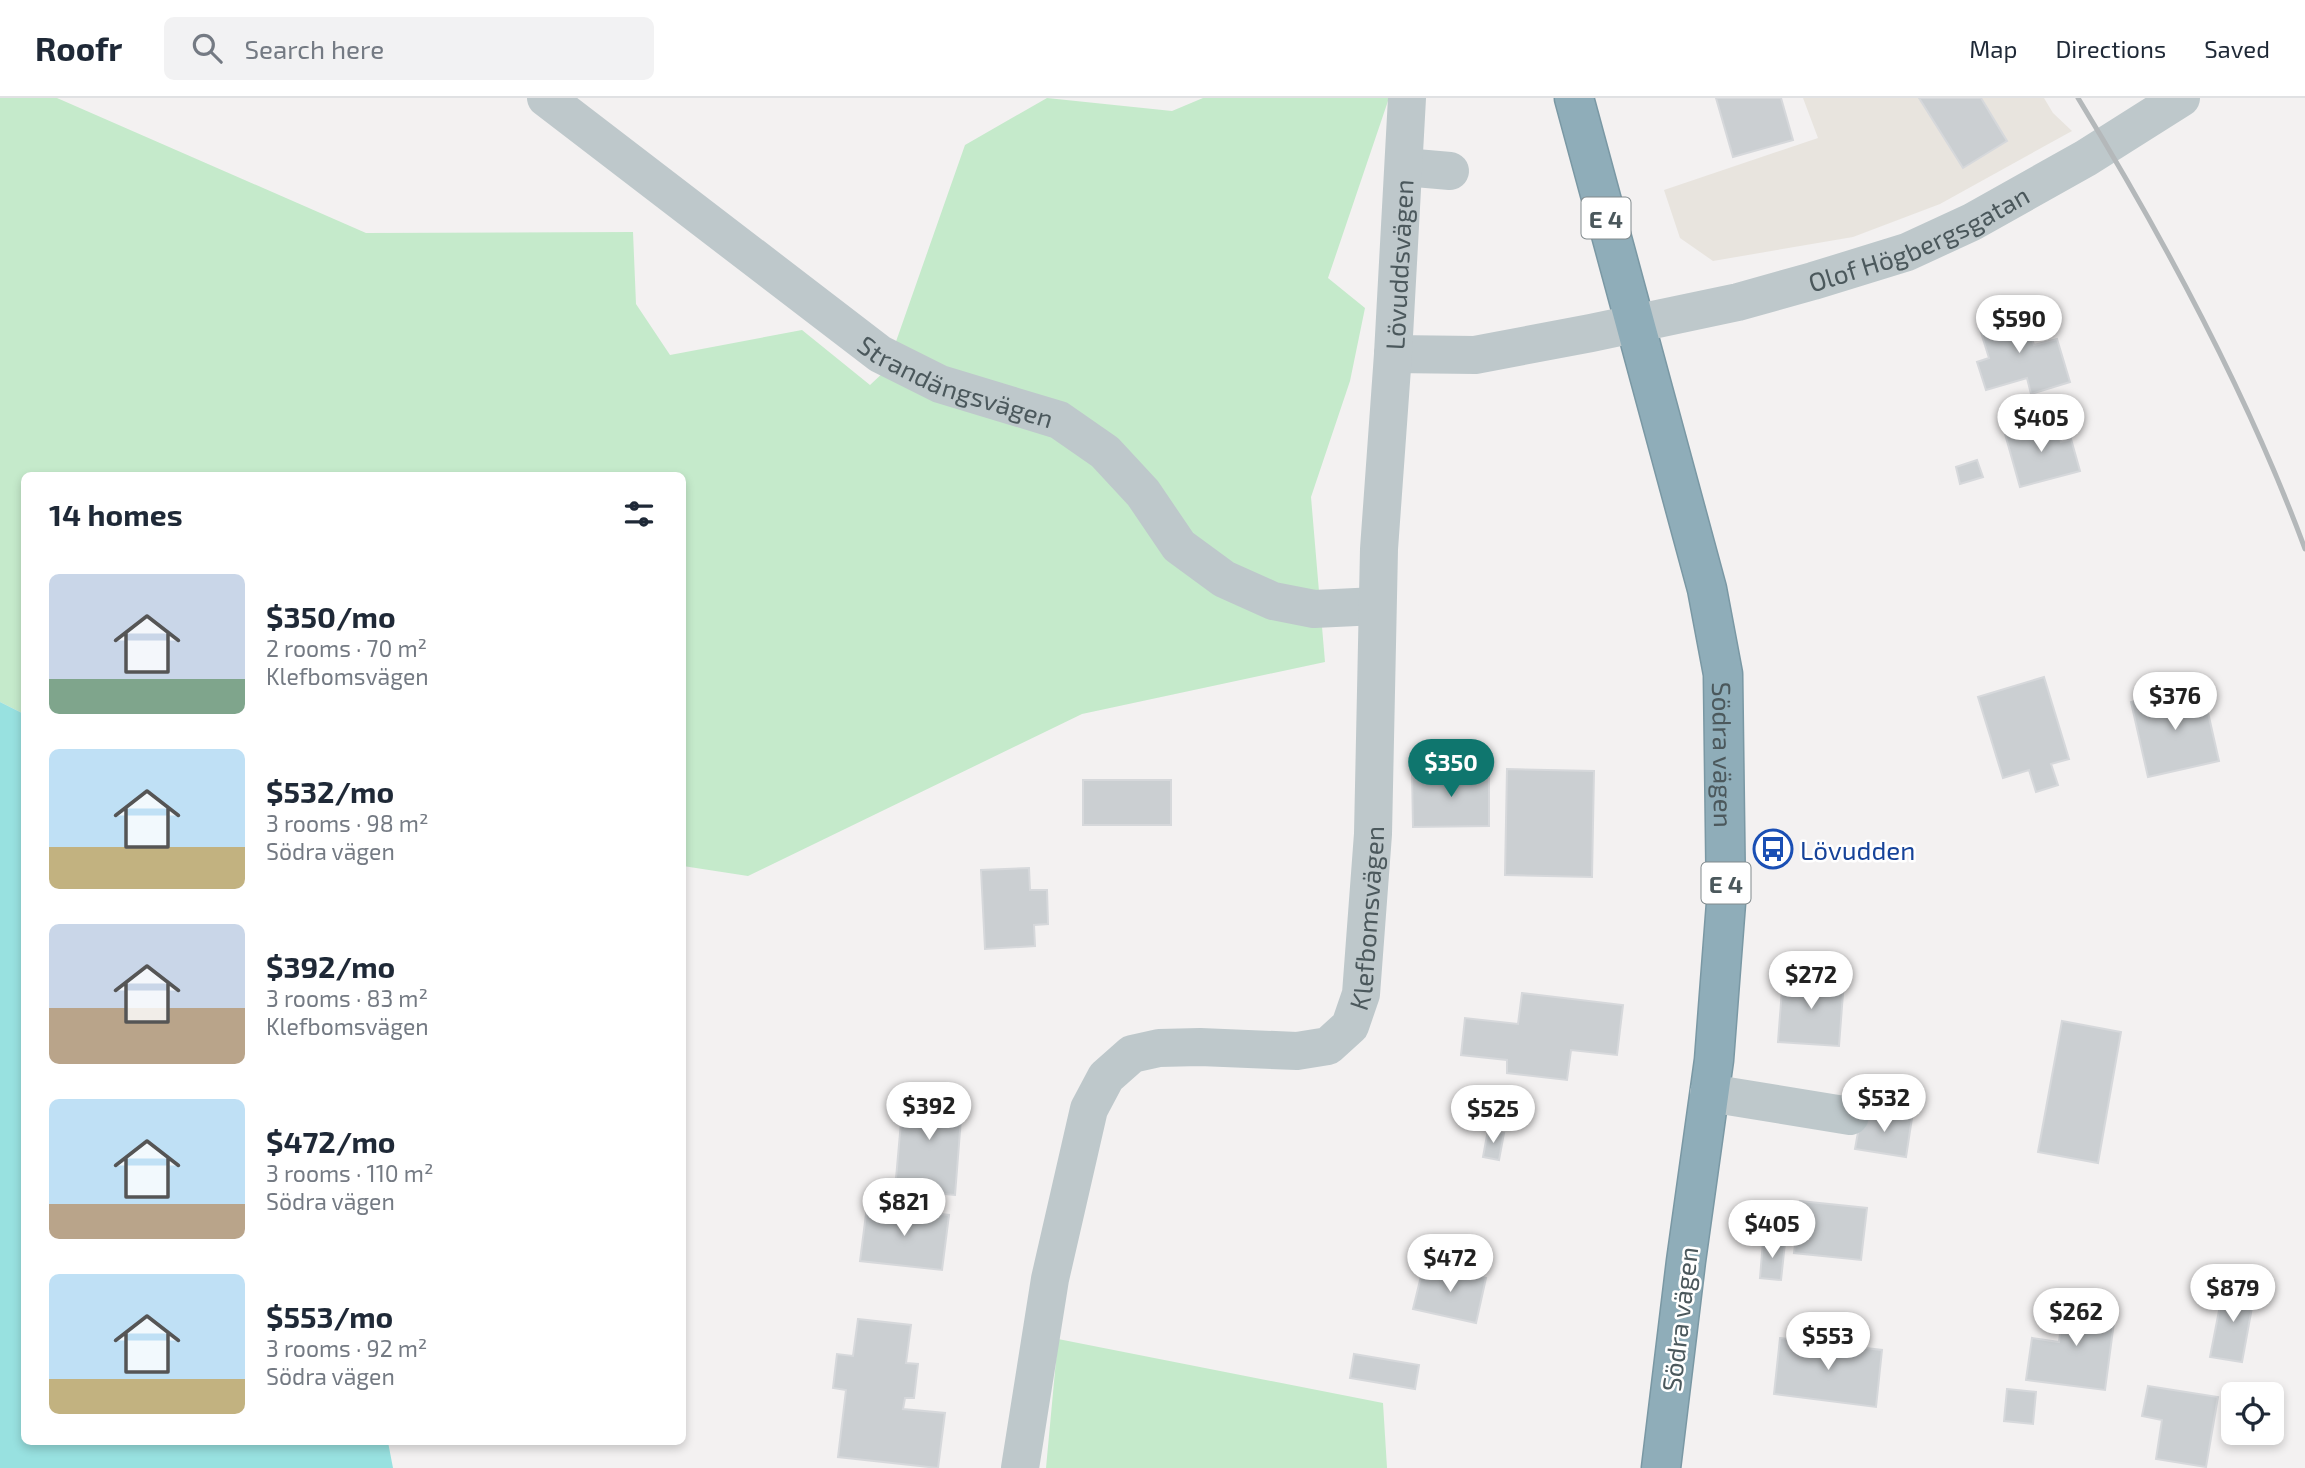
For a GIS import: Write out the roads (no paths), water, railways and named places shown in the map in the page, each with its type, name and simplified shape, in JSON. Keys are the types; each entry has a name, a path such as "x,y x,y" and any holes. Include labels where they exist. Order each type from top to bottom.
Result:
{"highway":[{"name":"Södra vägen","path":"1574,98 1707,589 1723,674 1726,903 1710,1093 1661,1468"}],"street":[{"name":"Strandängsvägen","path":"546,98 880,354 940,384 1059,420 1105,453 1143,493 1179,546 1224,579 1273,601 1314,609 1377,606"},
{"name":"Lövuddsvägen","path":"1407,98 1394,354 1475,355 1635,324"},
{"name":"Olof Högbergsgatan","path":"1635,324 1751,298 1907,251 1972,222 2075,164 2181,98"},
{"path":"1404,167 1451,170"},
{"name":"Klefbomsvägen","path":"1020,1468 1050,1279 1089,1109 1106,1077 1132,1054 1159,1048 1297,1051 1328,1046 1350,1026 1361,993 1373,834 1378,548 1394,354"},
{"path":"1710,1093 1850,1116"}],"water":[{"path":"0,702 21,712 21,1445 389,1445 393,1468 0,1468"}],"railway":[{"path":"2078,98 2173,262 2231,375 2258,433 2305,549"}],"place":[{"name":"Lövudden","path":"1773,849"}]}
